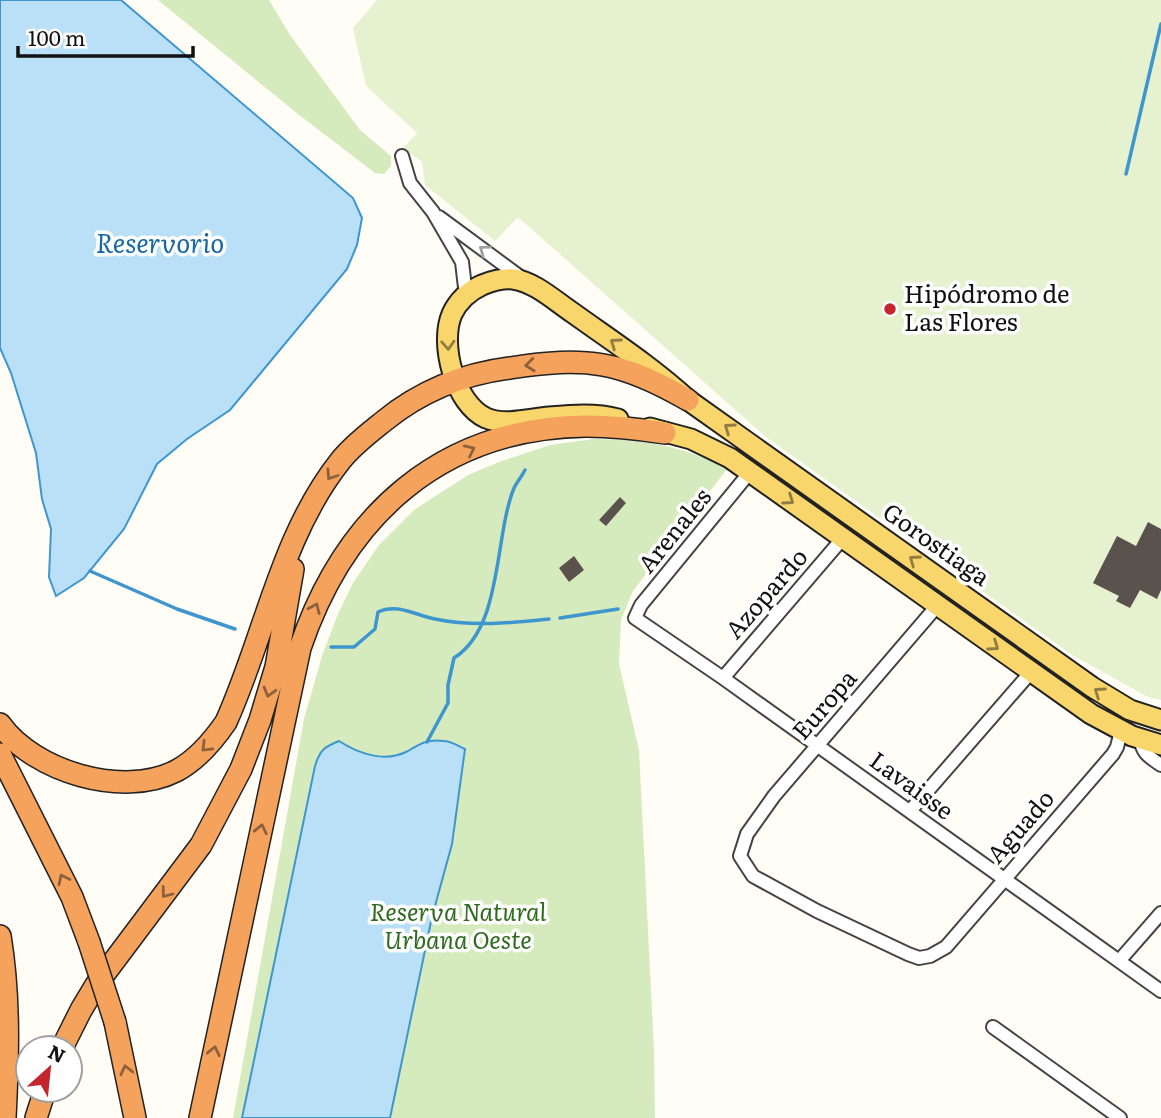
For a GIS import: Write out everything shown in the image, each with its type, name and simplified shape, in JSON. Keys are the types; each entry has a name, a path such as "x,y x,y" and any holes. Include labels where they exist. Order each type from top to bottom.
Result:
{"highway":[{"path":"0,724 6,733 33,755 90,778 119,782 146,780 179,770 214,740 226,722 301,529 311,506 333,471 357,444 411,401 456,380 502,369 533,364 597,363 613,365 644,376 688,400"},
{"path":"200,1118 300,648 318,601 338,563 380,508 411,483 440,465 484,444 513,435 565,427 615,427 666,433"},
{"path":"69,1034 96,985 201,845 241,769 276,667 301,529"},
{"path":"0,754 72,897 89,942 115,1022 135,1118"},
{"path":"0,936 4,959 8,1056 5,1118"}],"main road":[{"name":"Gorostiaga","path":"1161,720 1130,710 1111,700 688,400 648,365 535,288 513,279 500,279 476,288 457,304 448,325 449,358 456,380 473,410 495,421 593,415 621,419 704,445 750,472 1091,714 1121,731 1161,745"},
{"path":"962,623 976,604"}],"street":[{"path":"402,156 410,183 433,212 462,262 466,296"},
{"path":"433,212 535,288"},
{"name":"Arenales","path":"635,618 641,605 750,472"},
{"name":"Azopardo","path":"723,678 843,538"},
{"name":"Europa","path":"937,606 774,796 747,834 740,856 753,876 817,911 908,954 919,958 930,957 946,947"},
{"name":"Lavaisse","path":"635,618 911,811 1161,991"},
{"path":"911,811 1031,672"},
{"name":"Aguado","path":"946,947 1113,754 1121,731"},
{"path":"1141,739 1144,752 1161,765"},
{"path":"1119,961 1161,913"},
{"path":"993,1027 1121,1118"}],"green space":[{"path":"158,0 269,0 290,35 360,130 391,156 391,166 384,174 375,173"},
{"name":"Hipódromo de Las Flores","path":"377,0 1161,0 1161,700 1148,697 1072,655 766,437 518,217 495,241 425,185 422,162 403,148 417,133 366,86 353,28"},
{"name":"Reserva Natural Urbana Oeste","path":"594,439 662,445 694,454 727,469 633,591 621,620 619,664 639,750 655,1118 233,1118 304,719 322,656 353,583 379,545 414,510 468,475 550,445"}],"water":[{"name":"Reservorio","path":"0,0 121,0 353,198 362,218 357,245 347,269 230,410 187,439 157,464 124,529 84,578 56,596 49,577 51,529 42,499 36,453 11,373 0,348"},
{"path":"339,741 355,750 381,757 399,755 429,741 449,742 465,749 452,844 432,917 390,1118 242,1118 315,766 323,750"}],"building":[{"path":"620,497 626,503 606,526 599,520"},
{"path":"1148,522 1161,529 1161,590 1157,599 1140,590 1130,608 1116,601 1119,596 1093,583 1117,536 1136,546"},
{"path":"574,556 584,570 569,582 559,568"}],"waterway":[{"path":"1126,174 1161,24"},
{"path":"427,742 448,703 448,685 454,658 470,644 489,604 508,508 514,488 525,470"},
{"path":"90,571 177,609 235,629"},
{"path":"331,647 354,647 375,629 378,612 392,609 435,619 478,624 549,619"},
{"path":"560,618 618,609"}],"place":[{"name":"Hipódromo de Las Flores","path":"890,309"}]}
